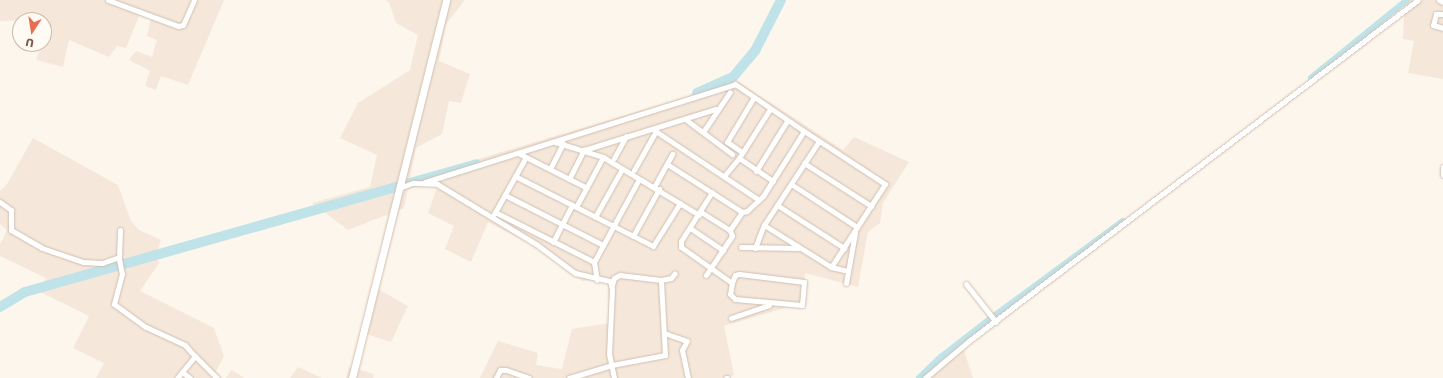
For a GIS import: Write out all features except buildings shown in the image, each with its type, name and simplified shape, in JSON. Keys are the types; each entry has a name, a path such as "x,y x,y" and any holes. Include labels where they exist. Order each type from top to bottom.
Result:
{"street":[{"path":"108,0 178,26 182,25 194,0"},
{"path":"352,378 446,0"},
{"path":"925,378 932,376 994,320 1418,0"},
{"path":"1439,0 1443,2"},
{"path":"1443,14 1436,14 1433,25 1443,28"},
{"path":"399,187 425,182 554,142 731,84 754,97 787,121 885,184 831,267"},
{"path":"703,132 716,109 730,92"},
{"path":"742,152 727,142 754,97"},
{"path":"724,176 739,158 770,108"},
{"path":"569,179 584,150 626,136 655,131 716,109"},
{"path":"685,119 732,154"},
{"path":"756,172 787,121"},
{"path":"634,170 655,131"},
{"path":"655,131 759,200"},
{"path":"666,164 742,212 748,211 759,200 773,181 804,131"},
{"path":"614,158 626,136"},
{"path":"756,248 764,225 819,141"},
{"path":"554,142 563,143 603,157 639,180 730,230 732,236 706,275"},
{"path":"550,169 563,143"},
{"path":"518,153 587,188"},
{"path":"633,236 672,154"},
{"path":"492,219 526,157"},
{"path":"553,242 563,223 587,188 603,157"},
{"path":"739,158 756,172 773,181"},
{"path":"804,163 871,206"},
{"path":"1443,167 1443,175"},
{"path":"594,217 622,169"},
{"path":"515,176 654,246 680,203"},
{"path":"597,280 594,262 639,180"},
{"path":"425,182 437,184 492,219 536,244 575,273 597,280 606,280 612,285"},
{"path":"791,184 856,228"},
{"path":"712,192 681,241 681,247 712,267 732,284"},
{"path":"505,195 563,223 603,245"},
{"path":"0,202 11,210 11,230 42,248 83,262 102,263 119,258"},
{"path":"777,205 844,248"},
{"path":"495,212 594,262"},
{"path":"730,230 742,212"},
{"path":"764,225 831,267 848,271"},
{"path":"690,228 723,250"},
{"path":"846,283 856,228"},
{"path":"120,230 119,258 122,274 114,304 146,326 185,345 217,378"},
{"path":"741,247 800,248"},
{"path":"614,378 609,354 612,285 614,278 620,276 661,280 671,278 675,273"},
{"path":"739,274 804,282 802,305 771,304 735,299 730,294 732,284 735,275 739,274"},
{"path":"569,378 612,365 664,355 661,280"},
{"path":"966,284 994,320"},
{"path":"731,318 771,304"},
{"path":"664,333 687,341 682,350 688,378"},
{"path":"177,378 195,356"},
{"path":"496,378 500,370 506,370 529,378"},
{"path":"182,372 190,378"}],"shaded area":[{"path":"0,0 224,0 188,85 161,76 156,90 145,86 150,71 129,60 136,51 152,57 157,40 147,36 151,19 140,14 126,48 117,46 109,57 69,40 63,67 36,60 39,52 52,52 52,12 12,12 12,21 0,21"},
{"path":"385,0 465,0 446,24 439,61 470,74 461,103 449,101 442,134 416,148 404,208 348,230 312,203 370,187 377,155 340,138 358,103 410,70 418,35 396,23 389,2"},
{"path":"1405,0 1443,0 1443,79 1408,73 1414,41 1403,39"},
{"path":"731,77 843,150 854,137 909,162 883,203 880,223 868,232 858,287 805,273 801,303 724,326 734,375 722,378 480,378 498,341 538,353 536,365 562,369 572,329 609,323 608,278 582,281 541,249 488,222 471,262 445,249 454,226 428,213 439,182 435,172 712,89"},
{"path":"33,138 118,185 131,221 139,230 161,240 156,254 159,263 140,291 214,328 224,356 215,373 223,378 96,378 104,363 73,348 89,316 40,292 46,278 0,256 0,245 7,230 0,224 0,191 7,184"},
{"path":"378,289 408,306 391,342 366,334"},
{"path":"960,338 973,378 917,378"},
{"path":"298,367 322,378 290,378"},
{"path":"349,367 374,374 373,378 346,378"},
{"path":"231,370 245,378 226,378"}],"waterway":[{"path":"697,93 733,77 755,51 781,0"},
{"path":"1311,78 1407,0"},
{"path":"0,307 25,292 476,164"},
{"path":"919,378 941,357 990,319 1123,221"}]}
